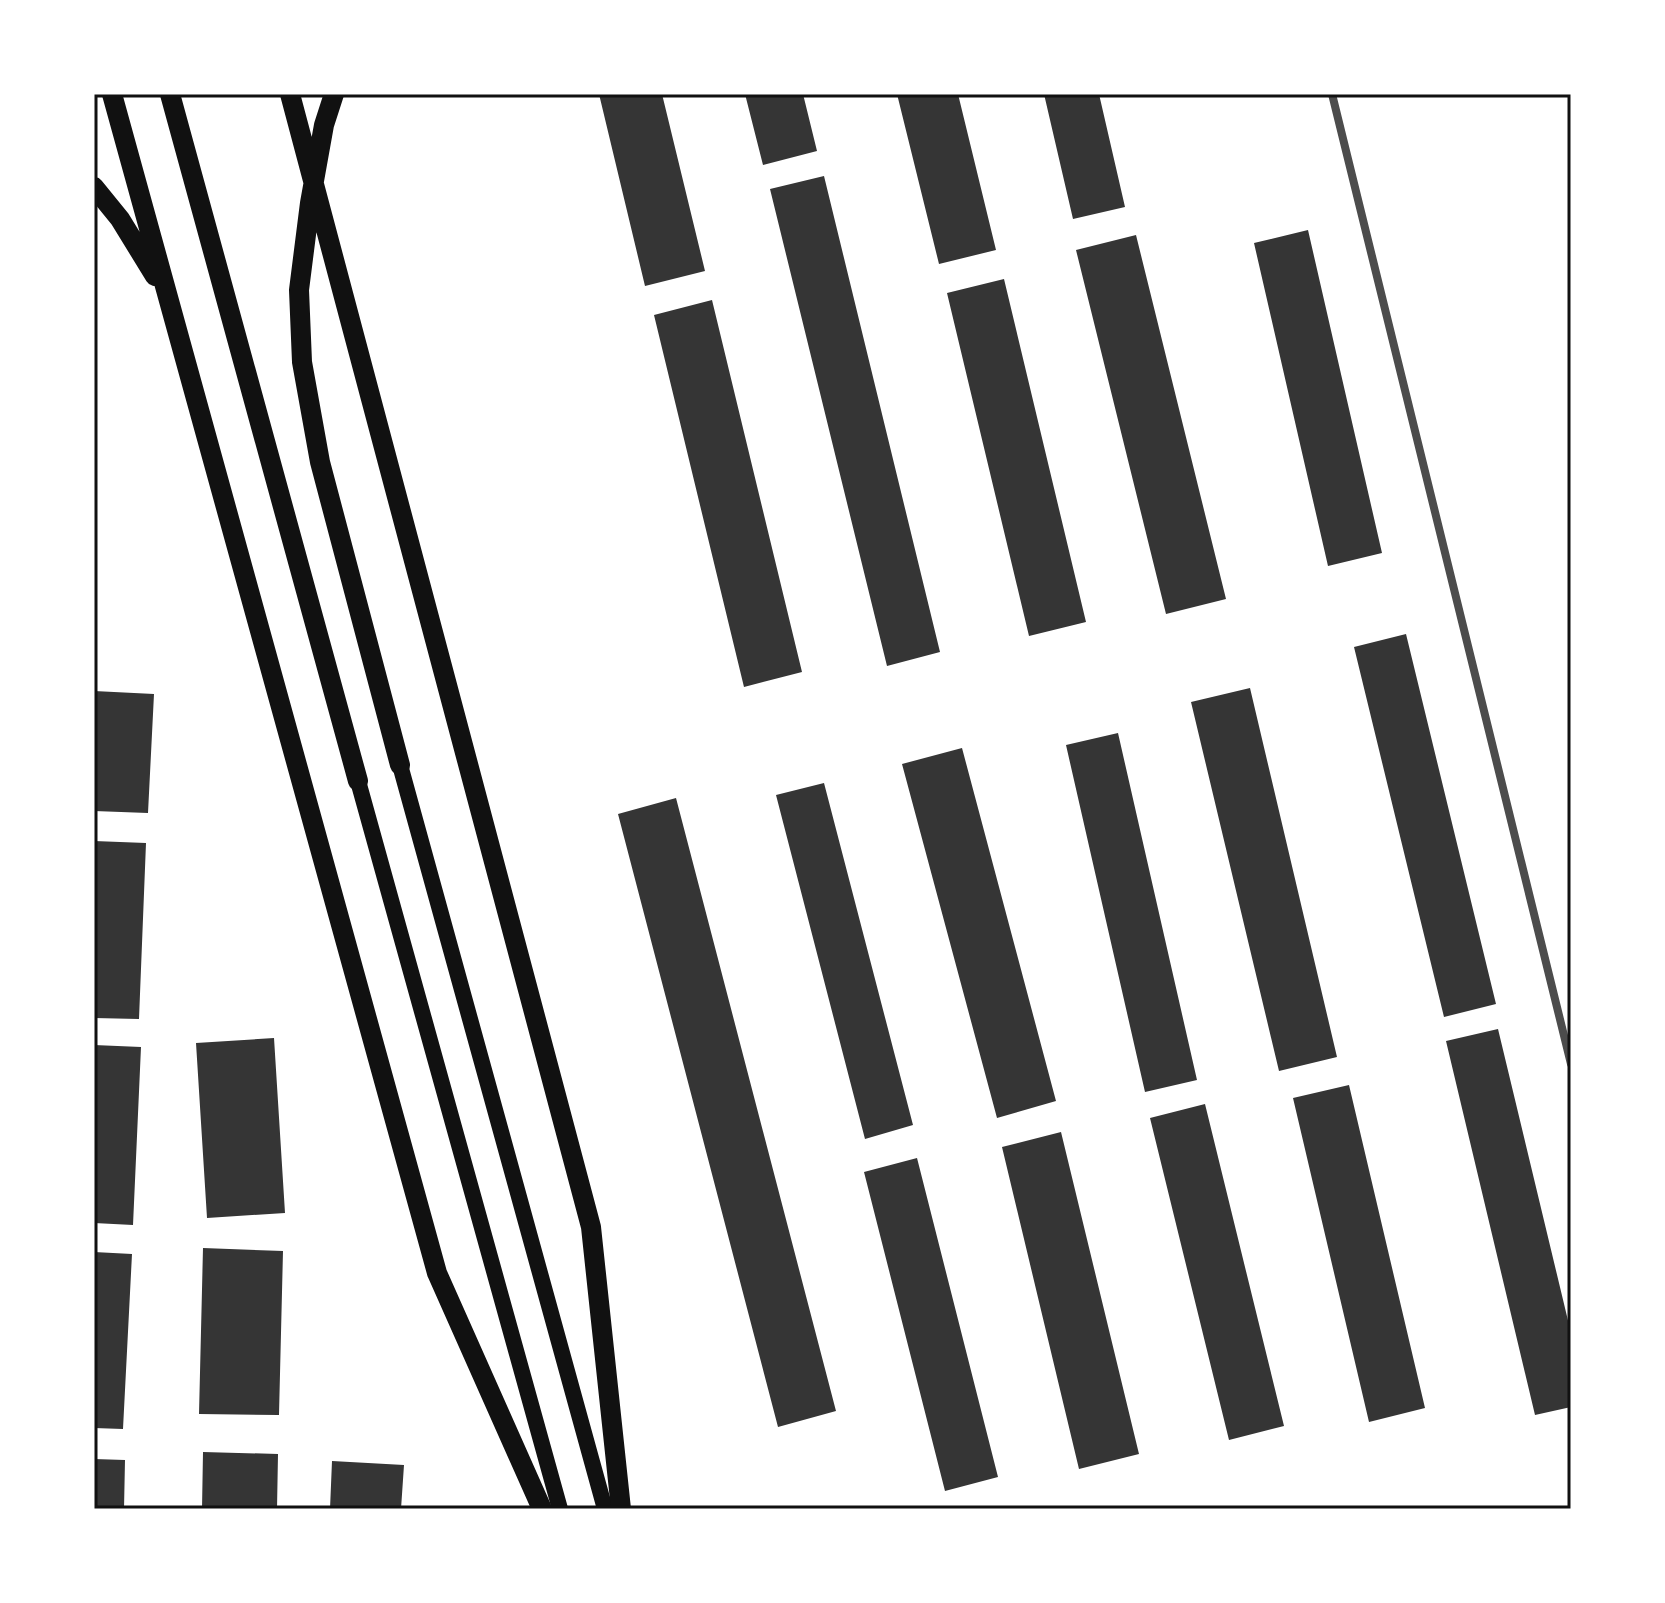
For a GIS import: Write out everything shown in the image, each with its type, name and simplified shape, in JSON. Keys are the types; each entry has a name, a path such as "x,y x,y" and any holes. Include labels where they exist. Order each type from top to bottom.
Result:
{"main road":[{"path":"112,94 437,1273 542,1509"},
{"path":"170,94 560,1509"},
{"path":"290,94 591,1227 621,1509"},
{"path":"334,94 324,125 299,290 302,362 320,462 605,1509"},
{"path":"94,187 120,219 168,295"}],"street":[{"path":"1332,94 1571,1064"}],"building":[{"path":"599,94 662,94 705,271 645,286"},
{"path":"745,94 803,94 817,151 763,165"},
{"path":"897,94 958,94 996,250 939,264"},
{"path":"1044,94 1099,94 1125,207 1073,219"},
{"path":"824,176 940,652 887,666 770,189"},
{"path":"1308,230 1382,553 1328,566 1254,243"},
{"path":"1136,235 1226,599 1166,614 1076,250"},
{"path":"1004,279 1086,622 1029,636 947,293"},
{"path":"712,300 802,672 744,687 654,315"},
{"path":"1406,634 1496,1004 1444,1017 1354,647"},
{"path":"1250,688 1337,1057 1279,1071 1191,702"},
{"path":"94,691 154,694 148,813 94,811"},
{"path":"1118,733 1197,1080 1145,1092 1066,745"},
{"path":"962,748 1056,1101 997,1118 902,764"},
{"path":"824,783 913,1125 865,1139 776,795"},
{"path":"676,798 836,1411 778,1427 618,814"},
{"path":"94,841 146,843 139,1019 94,1018"},
{"path":"1498,1029 1571,1333 1571,1407 1535,1415 1446,1041"},
{"path":"274,1038 285,1213 207,1218 196,1043"},
{"path":"94,1045 141,1047 133,1225 94,1223"},
{"path":"1349,1085 1425,1408 1369,1422 1293,1098"},
{"path":"1205,1104 1284,1426 1229,1440 1150,1118"},
{"path":"1061,1132 1139,1454 1079,1469 1002,1147"},
{"path":"917,1158 998,1477 945,1491 864,1172"},
{"path":"203,1248 283,1251 279,1415 199,1414"},
{"path":"94,1252 132,1254 123,1429 94,1428"},
{"path":"203,1452 278,1454 277,1509 202,1509"},
{"path":"94,1459 125,1460 124,1509 94,1509"},
{"path":"332,1461 404,1465 401,1509 330,1509"}]}
